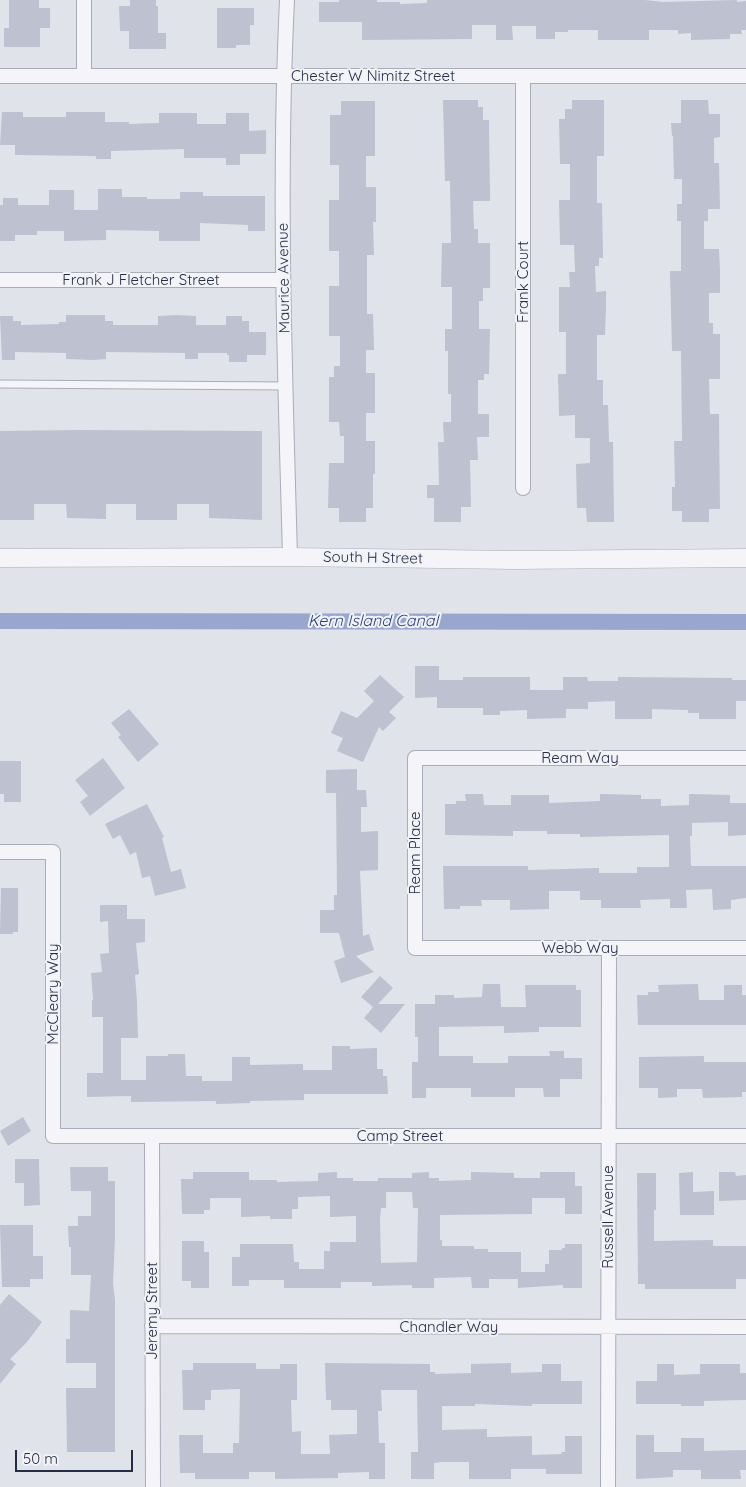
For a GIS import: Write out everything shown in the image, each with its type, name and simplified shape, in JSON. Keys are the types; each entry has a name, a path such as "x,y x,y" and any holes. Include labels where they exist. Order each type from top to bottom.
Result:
{"street":[{"path":"84,0 84,76"},
{"name":"Maurice Avenue","path":"287,0 283,76 283,280 290,557"},
{"name":"Chester W Nimitz Street","path":"0,76 746,76"},
{"name":"Frank Court","path":"523,488 524,76"},
{"name":"Frank J Fletcher Street","path":"0,280 283,280"},
{"name":"South H Street","path":"0,558 290,557 515,560 746,558"},
{"name":"Ream Way","path":"415,758 746,758"},
{"name":"Ream Place","path":"415,758 415,948"},
{"name":"McCleary Way","path":"0,852 53,852 54,1136"},
{"name":"Webb Way","path":"415,948 746,948"},
{"name":"Russell Avenue","path":"608,948 608,1487"},
{"name":"Camp Street","path":"54,1136 746,1136"},
{"name":"Jeremy Street","path":"152,1136 153,1487"},
{"name":"Chandler Way","path":"152,1326 746,1327"}],"lane":[{"path":"0,384 286,386"}],"building":[{"path":"9,0 39,0 39,8 50,8 50,28 40,28 40,47 4,47 4,28 9,28"},
{"path":"130,0 156,0 156,6 158,6 158,33 166,33 166,49 129,49 129,31 120,31 119,6 130,6"},
{"path":"339,0 377,0 377,2 400,2 400,4 427,3 427,0 645,0 663,2 737,0 737,2 746,1 746,30 741,30 742,34 730,34 730,39 691,40 691,33 678,34 678,30 649,30 649,40 598,40 598,30 568,30 568,32 555,32 555,39 536,39 536,26 512,26 513,40 496,40 496,25 472,25 472,39 362,40 362,22 319,22 319,2 339,2"},
{"path":"217,8 254,8 254,25 250,25 250,45 236,45 236,48 217,48"},
{"path":"443,100 478,100 478,107 483,107 483,120 489,120 490,201 473,201 474,229 478,229 478,243 490,243 490,288 483,288 483,301 479,301 479,329 490,329 489,374 484,374 484,380 478,380 478,414 489,414 489,437 477,437 478,460 470,460 471,507 461,507 461,522 434,522 434,498 427,498 427,485 439,485 438,442 444,442 443,422 451,422 451,394 448,394 448,351 445,351 445,329 452,329 452,287 441,287 442,243 451,243 450,181 445,181"},
{"path":"572,100 604,100 604,156 597,156 597,203 602,203 603,258 599,258 599,266 595,266 596,292 606,291 606,308 605,335 597,335 597,380 603,380 603,405 608,405 609,442 613,442 614,522 587,522 586,508 577,508 576,464 590,463 590,438 575,438 575,415 559,416 558,374 566,374 566,332 559,332 559,287 570,287 569,272 575,272 574,245 560,245 559,200 570,200 570,164 560,164 559,119 565,119 565,109 572,109"},
{"path":"681,100 708,100 709,114 720,114 720,137 714,138 714,163 719,163 720,209 708,209 708,221 704,221 704,249 719,249 720,270 720,293 709,293 709,323 713,323 713,334 720,334 720,379 709,379 710,414 719,414 720,509 709,509 709,522 682,522 682,511 672,511 672,487 675,487 674,441 682,441 681,351 672,351 670,271 681,271 681,221 677,221 677,204 682,204 682,179 674,179 671,123 681,123"},
{"path":"341,101 375,101 375,156 366,156 366,187 376,187 376,222 373,222 374,255 367,255 367,314 373,314 374,350 366,350 366,373 375,373 375,413 366,413 366,441 375,441 375,474 373,474 373,508 366,508 366,522 339,522 339,508 328,508 329,463 344,463 344,436 340,436 339,422 329,422 329,377 334,377 334,366 340,366 340,336 329,336 329,286 339,286 339,251 329,251 329,200 339,200 339,165 330,165 330,115 341,115"},
{"path":"2,112 23,112 23,117 66,117 66,112 105,112 105,122 129,122 129,124 159,123 159,113 197,113 197,124 226,124 226,113 249,113 249,131 266,130 266,154 240,154 240,165 226,165 226,158 184,158 184,149 111,151 111,159 96,159 96,156 15,155 15,145 0,145"},
{"path":"98,189 122,189 122,197 147,197 147,199 180,199 180,192 203,192 203,196 265,196 265,231 248,231 248,225 200,223 200,241 159,241 159,231 106,230 106,240 64,241 64,231 37,231 37,235 15,235 15,241 0,241 0,205 3,205 3,198 18,198 18,205 49,205 49,190 74,190 74,210 98,210"},
{"path":"66,315 105,315 105,321 113,321 113,325 158,325 158,316 176,315 196,316 196,325 226,325 226,316 242,316 242,321 249,321 249,332 266,332 266,355 247,355 247,362 229,362 229,355 227,353 198,353 198,359 185,359 185,353 106,352 106,359 94,360 66,359 66,353 15,352 15,360 2,360 0,316 13,316 13,321 21,321 21,325 59,324 59,322 66,322"},
{"path":"0,431 262,431 262,520 209,518 209,504 177,504 177,520 136,520 136,504 106,504 106,519 67,518 66,504 34,504 34,520 0,520"},
{"path":"415,666 439,666 439,680 463,680 463,677 530,677 530,690 563,690 563,677 587,677 588,681 618,681 618,677 732,678 732,680 746,680 746,701 736,701 736,719 699,719 699,713 688,713 688,710 652,709 652,719 615,719 615,701 588,702 588,709 566,709 566,718 527,719 527,710 500,711 500,715 483,715 483,708 437,708 437,697 415,698"},
{"path":"380,675 404,697 389,712 396,718 383,731 379,727 363,762 337,751 343,738 331,733 341,711 357,718 374,701 364,691"},
{"path":"129,709 159,744 138,762 118,737 121,735 111,723"},
{"path":"103,758 125,788 90,816 80,802 88,796 75,780"},
{"path":"0,761 21,761 21,802 4,802 4,794 0,794"},
{"path":"357,769 357,790 366,790 367,807 361,807 361,832 378,831 378,870 360,871 363,936 369,934 374,950 356,956 374,972 341,983 334,961 345,957 339,933 320,933 320,910 334,910 334,895 337,895 336,793 326,793 326,770"},
{"path":"465,794 483,794 484,805 511,805 511,795 549,795 549,803 600,801 600,794 641,795 641,799 661,799 661,806 689,805 689,794 730,795 730,803 746,803 746,835 728,836 728,822 692,823 692,836 690,836 691,866 746,866 746,898 731,900 731,909 713,910 712,889 686,890 687,908 670,908 670,899 640,900 641,908 601,908 601,900 580,900 580,891 549,891 549,909 510,910 510,900 481,900 482,906 460,906 460,909 444,909 443,866 528,866 528,870 599,868 599,873 637,873 637,867 669,867 669,835 580,837 580,834 547,834 547,831 513,831 513,836 445,835 445,804 456,804 456,801 466,801"},
{"path":"147,804 164,837 162,838 171,872 181,869 186,888 155,896 150,876 142,878 136,852 130,855 120,835 113,839 105,824"},
{"path":"1,888 18,888 18,932 13,932 13,934 0,934"},
{"path":"100,905 127,905 127,919 145,919 145,942 136,943 139,974 135,975 138,1038 121,1038 121,1080 146,1080 146,1056 168,1056 168,1054 185,1054 186,1076 202,1076 202,1081 232,1081 232,1057 250,1057 250,1065 303,1064 303,1070 332,1070 332,1046 350,1046 350,1049 377,1048 377,1069 383,1069 383,1076 387,1076 388,1094 304,1094 304,1100 216,1104 216,1101 131,1102 131,1096 87,1097 87,1073 103,1073 103,1017 92,1017 91,973 102,972 100,954 109,953 108,921 100,922"},
{"path":"380,976 393,988 378,1004 405,1004 381,1033 364,1018 373,1007 361,997"},
{"path":"483,984 500,984 501,1007 526,1007 525,985 576,985 576,990 581,990 581,1027 539,1027 539,1032 504,1033 504,1026 439,1027 439,1056 473,1056 473,1063 508,1063 508,1056 550,1056 549,1051 564,1051 564,1058 582,1058 582,1079 560,1079 560,1097 544,1097 543,1088 515,1088 515,1097 471,1097 471,1088 426,1088 426,1098 412,1098 412,1062 418,1062 418,1037 415,1037 415,1004 435,1004 435,995 454,995 454,998 482,997"},
{"path":"698,984 699,1000 724,1000 724,985 742,985 742,995 746,995 746,1025 638,1025 637,995 659,992 658,985"},
{"path":"704,1056 704,1062 746,1062 746,1092 742,1092 742,1097 703,1098 702,1089 677,1089 677,1097 658,1098 658,1088 639,1088 639,1057"},
{"path":"23,1117 31,1131 8,1146 0,1131"},
{"path":"15,1159 39,1159 40,1205 24,1206 24,1183 15,1183"},
{"path":"70,1167 108,1167 108,1181 115,1181 113,1284 115,1300 115,1452 67,1452 66,1388 96,1388 96,1363 66,1363 66,1339 70,1339 70,1310 89,1311 91,1275 71,1275 71,1247 69,1247 68,1226 78,1226 78,1216 91,1216 91,1191 71,1191"},
{"path":"193,1172 249,1172 249,1180 277,1180 277,1182 318,1181 318,1173 337,1172 337,1178 353,1178 353,1181 378,1181 378,1178 412,1178 412,1173 429,1172 429,1178 439,1178 439,1181 471,1180 471,1172 514,1173 514,1178 540,1178 540,1172 575,1172 575,1186 582,1186 582,1214 565,1214 565,1198 532,1198 532,1214 440,1215 440,1240 442,1240 442,1246 474,1246 474,1249 488,1249 488,1252 521,1252 521,1272 545,1272 545,1264 549,1264 549,1250 562,1250 562,1248 565,1248 565,1244 582,1244 582,1288 563,1288 563,1285 518,1288 518,1279 489,1279 489,1288 472,1288 471,1277 434,1278 434,1288 412,1288 412,1285 372,1286 372,1282 341,1282 341,1288 284,1288 284,1280 249,1280 249,1286 232,1286 232,1257 240,1257 240,1244 293,1244 294,1262 299,1262 299,1269 324,1269 324,1251 330,1251 330,1242 356,1242 356,1216 330,1217 330,1196 298,1197 298,1209 292,1209 292,1219 270,1219 270,1216 241,1217 241,1198 210,1198 210,1210 204,1210 204,1214 182,1214 181,1179 193,1179","holes":["386,1192 412,1192 413,1208 418,1208 417,1262 381,1263 380,1219 381,1208 386,1208"]},
{"path":"693,1172 693,1192 714,1191 714,1215 680,1215 679,1173"},
{"path":"719,1172 735,1172 736,1176 746,1175 746,1200 719,1201"},
{"path":"637,1173 656,1173 654,1241 713,1240 713,1246 746,1246 746,1279 736,1279 736,1289 645,1289 645,1284 638,1284"},
{"path":"0,1225 33,1225 33,1256 43,1256 43,1279 30,1279 30,1287 2,1287"},
{"path":"182,1241 204,1241 204,1252 209,1252 209,1288 191,1288 191,1281 182,1281"},
{"path":"9,1294 42,1322 27,1342 10,1359 16,1364 0,1384 0,1305"},
{"path":"193,1363 256,1363 256,1369 280,1369 280,1364 297,1364 297,1400 291,1400 292,1432 301,1431 301,1454 330,1454 329,1435 357,1434 357,1410 331,1410 331,1400 326,1400 325,1363 430,1364 430,1372 435,1372 435,1374 471,1373 471,1364 511,1363 511,1373 542,1372 542,1364 561,1364 561,1381 582,1381 582,1404 532,1404 532,1406 475,1404 475,1406 442,1406 442,1430 487,1429 487,1437 532,1436 532,1455 562,1454 561,1452 565,1452 565,1436 582,1436 582,1474 546,1474 546,1469 511,1469 511,1479 469,1479 469,1462 442,1462 434,1463 434,1479 411,1479 411,1452 418,1452 417,1390 381,1390 382,1411 378,1411 379,1443 385,1443 385,1479 369,1479 369,1472 338,1473 338,1478 275,1479 275,1472 249,1472 249,1479 195,1479 195,1473 180,1473 179,1435 203,1435 203,1453 233,1453 233,1443 239,1443 240,1389 211,1390 211,1400 205,1400 205,1410 183,1410 182,1370 193,1370"},
{"path":"657,1364 674,1364 674,1375 700,1374 700,1364 740,1364 740,1373 746,1373 746,1400 704,1401 704,1406 636,1404 636,1381 657,1381"},
{"path":"636,1435 654,1435 654,1452 681,1452 681,1438 704,1438 704,1451 746,1450 746,1470 740,1470 741,1479 701,1479 701,1470 673,1470 673,1477 636,1479"}],"waterway":[{"name":"Kern Island Canal","path":"0,621 746,622"}]}
